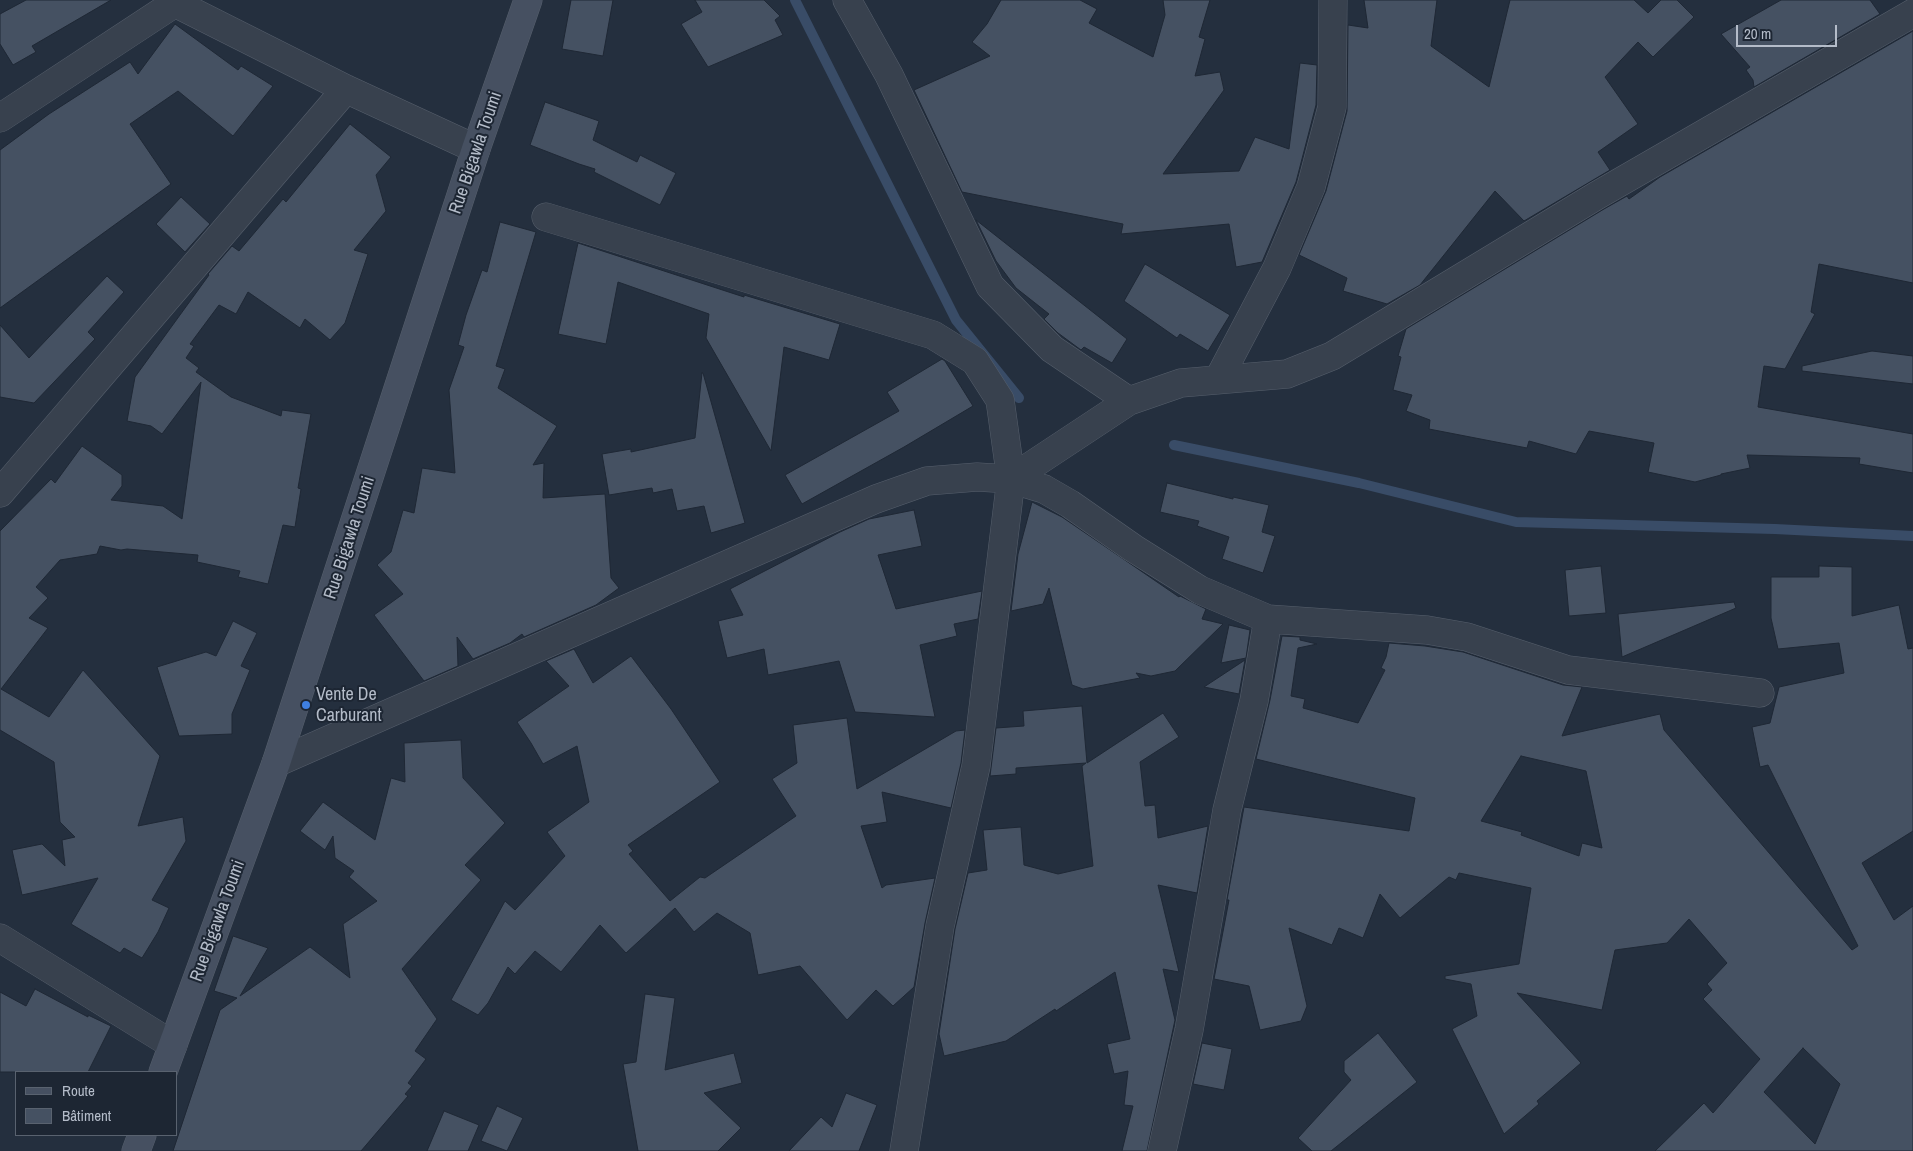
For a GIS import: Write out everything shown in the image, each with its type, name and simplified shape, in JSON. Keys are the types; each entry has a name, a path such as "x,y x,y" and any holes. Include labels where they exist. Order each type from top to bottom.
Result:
{"street":[{"name":"Rue Bigawla Toumi","path":"163,1071 276,763 476,149 528,0"},
{"path":"847,0 889,75 990,286 1052,349 1129,401"},
{"path":"1218,380 1277,268 1311,187 1332,108 1333,0"},
{"path":"0,118 174,1 346,89 476,149"},
{"path":"1011,479 1129,401 1181,384 1287,374 1332,356 1596,196 1913,12"},
{"path":"0,494 346,89"},
{"path":"546,217 933,335 975,361 1000,400 1011,479 976,766 940,926 904,1151"},
{"path":"276,763 876,499 927,481 976,477 1011,479 1044,489 1070,504 1133,548 1200,590 1268,619 1427,630 1467,637 1568,670 1760,693"},
{"path":"1162,1151 1189,1030 1227,810 1254,701 1268,619"},
{"path":"0,938 173,1045"},
{"path":"136,1151 142,1136"}],"building":[{"path":"26,0 111,0 32,46 36,52 13,65 0,44 0,14"},
{"path":"571,0 613,0 603,56 562,49"},
{"path":"695,0 764,0 780,16 775,20 783,35 708,67 681,24 702,12"},
{"path":"1001,0 1080,0 1097,9 1089,23 1153,57 1165,15 1163,0 1210,0 1199,37 1205,39 1195,76 1220,72 1224,90 1163,174 1239,171 1255,137 1289,149 1300,63 1317,65 1316,105 1296,182 1262,262 1236,267 1229,224 1121,234 1123,224 962,192 914,90 990,56 972,42 987,24"},
{"path":"1364,0 1437,0 1431,46 1489,87 1510,0 1634,0 1648,13 1661,0 1677,0 1694,17 1653,57 1638,42 1605,77 1638,124 1598,152 1610,170 1524,221 1495,191 1420,285 1387,304 1343,291 1347,278 1299,255 1326,191 1347,111 1348,25 1368,28"},
{"path":"1781,0 1870,0 1880,14 1754,87 1753,80 1746,70 1750,67 1721,34"},
{"path":"175,24 238,70 241,66 273,86 233,136 178,91 130,124 171,184 0,308 0,150 49,114 130,62 138,74"},
{"path":"1913,31 1913,283 1819,264 1811,312 1815,314 1785,369 1764,366 1758,407 1913,434 1913,473 1859,464 1860,458 1747,455 1750,468 1695,482 1648,472 1654,443 1589,431 1576,454 1529,441 1527,448 1429,429 1430,420 1406,411 1412,395 1393,390 1401,357 1398,356 1406,329 1604,209 1627,196 1629,199 1660,177"},
{"path":"545,102 599,121 593,140 637,162 640,155 676,173 660,205 594,172 595,169 530,145"},
{"path":"350,124 391,157 376,175 386,211 354,250 368,254 345,323 330,340 305,319 300,328 248,292 236,314 219,305 190,344 194,346 186,358 199,368 196,372 231,397 281,416 282,410 311,414 298,488 301,489 295,527 283,525 268,584 238,577 240,571 197,562 198,555 121,550 100,546 97,554 60,560 36,587 48,598 29,618 48,628 1,689 49,717 83,670 160,756 138,826 183,817 186,841 152,900 169,908 158,932 142,958 124,948 120,953 71,924 98,878 22,895 12,850 42,844 65,866 62,840 75,837 60,822 54,762 0,730 0,531 51,479 55,483 82,446 122,475 122,486 111,500 163,506 182,519 201,382 162,434 151,426 127,421 135,377 208,274 232,246 239,251 283,199 286,202"},
{"path":"181,197 210,224 185,252 156,224"},
{"path":"976,220 1127,339 1112,363 1084,347 1081,350 1058,333 1044,319 1049,314 1016,288 996,261"},
{"path":"500,222 536,232 496,366 505,369 498,388 557,426 533,465 544,463 543,498 605,494 611,578 619,588 596,605 524,637 522,634 510,643 473,659 457,637 458,666 424,681 374,615 403,594 377,565 391,552 403,510 414,513 422,468 455,473 449,390 464,347 458,345 466,315 482,270 487,272"},
{"path":"578,243 744,297 744,295 840,324 829,360 784,347 771,451 706,338 709,314 618,282 606,344 558,334"},
{"path":"1145,264 1230,315 1208,351 1180,334 1177,338 1124,301"},
{"path":"107,276 124,292 88,332 95,339 34,403 0,397 0,325 29,358"},
{"path":"1872,351 1913,356 1913,384 1802,371 1802,366"},
{"path":"942,359 973,406 802,504 785,475 899,411 887,392"},
{"path":"702,373 745,523 711,533 704,506 677,511 672,489 653,493 652,488 609,495 602,454 631,449 631,452 695,438"},
{"path":"1167,483 1233,499 1233,497 1269,505 1262,532 1275,536 1263,573 1222,559 1229,537 1197,526 1199,521 1160,512"},
{"path":"1032,502 1062,517 1179,597 1206,609 1202,619 1223,624 1175,671 1151,676 1136,673 1140,678 1083,689 1072,685 1049,588 1043,604 1011,611 1018,554"},
{"path":"914,510 922,546 878,555 896,609 982,591 978,619 954,624 957,636 920,645 935,717 855,712 839,661 768,675 764,649 727,658 718,621 743,615 730,589 869,519"},
{"path":"1601,566 1606,613 1569,616 1565,570"},
{"path":"1819,566 1852,567 1852,616 1899,605 1908,649 1913,648 1913,831 1862,863 1894,920 1913,906 1913,1151 1655,1151 1704,1103 1713,1113 1760,1059 1703,999 1712,990 1707,984 1727,963 1689,919 1667,943 1615,950 1602,1010 1517,993 1581,1063 1537,1101 1539,1104 1504,1134 1452,1029 1477,1016 1471,984 1445,979 1445,976 1519,964 1531,888 1459,873 1456,880 1449,877 1400,918 1380,894 1363,938 1339,928 1332,945 1289,928 1307,1006 1301,1021 1260,1030 1249,986 1214,979 1244,807 1409,831 1415,798 1256,759 1282,636 1300,637 1300,640 1317,644 1298,648 1291,696 1305,699 1303,708 1358,723 1385,670 1381,668 1389,643 1463,652 1563,685 1582,687 1562,736 1660,714 1664,730 1852,950 1858,946 1768,765 1760,767 1752,727 1770,723 1779,687 1844,673 1839,643 1778,649 1771,618 1771,577 1819,577","holes":["1521,756 1586,771 1602,848 1582,843 1579,856 1521,835 1522,832 1481,821","1803,1048 1840,1084 1815,1144 1764,1092"]},
{"path":"1734,602 1736,608 1622,657 1618,614"},
{"path":"233,621 257,633 241,666 250,670 232,714 232,734 179,736 157,667 206,652 216,656"},
{"path":"1229,625 1250,630 1246,658 1221,663"},
{"path":"574,649 593,683 631,656 671,709 720,782 628,845 633,851 629,854 670,901 700,877 705,878 796,816 772,779 797,763 793,725 847,718 857,789 956,731 965,730 961,763 951,808 882,792 887,822 861,826 882,888 886,885 935,878 914,987 893,1006 876,990 847,1020 800,966 758,975 750,933 717,913 694,932 675,908 626,953 600,925 561,972 535,951 515,974 508,967 488,1003 478,1015 451,1000 505,901 515,910 565,856 547,832 589,802 577,746 543,764 517,722 569,686 546,661"},
{"path":"1245,660 1239,694 1204,687"},
{"path":"1082,706 1087,763 1163,713 1179,737 1140,762 1145,806 1155,805 1158,838 1208,826 1197,893 1158,885 1179,972 1163,969 1175,1020 1147,1151 1122,1151 1133,1106 1124,1105 1128,1071 1114,1074 1107,1044 1130,1039 1115,972 1006,1041 944,1056 939,1034 955,929 968,873 987,870 983,830 1021,827 1024,865 1058,874 1093,866 1082,766 1086,763 1016,768 1016,774 990,776 996,728 1024,726 1023,711"},
{"path":"461,740 463,778 505,823 465,865 481,880 402,969 437,1019 415,1051 426,1059 408,1083 412,1086 405,1094 408,1096 361,1151 173,1151 220,1010 237,998 214,991 233,936 268,948 240,996 310,947 350,978 343,924 377,901 349,877 354,871 335,858 333,836 325,850 300,831 323,802 375,840 391,778 405,782 404,743"},
{"path":"35,989 88,1017 88,1015 111,1026 88,1071 0,1072 0,992 26,1006"},
{"path":"645,994 675,998 665,1070 734,1053 742,1083 704,1093 741,1128 718,1151 638,1151 623,1064 636,1062"},
{"path":"1378,1033 1417,1082 1331,1151 1312,1151 1298,1138 1351,1080 1344,1072 1344,1061"},
{"path":"1202,1043 1232,1049 1224,1090 1193,1084"},
{"path":"846,1093 877,1105 859,1151 789,1151 821,1117 832,1127"},
{"path":"497,1106 523,1118 507,1151 481,1141"},
{"path":"444,1111 479,1125 468,1151 427,1151"}],"waterway":[{"path":"795,0 956,320 1019,398"},
{"path":"1174,445 1359,483 1516,522 1775,529 1913,536"}],"place":[{"name":"Vente De Carburant","path":"306,705"}]}
